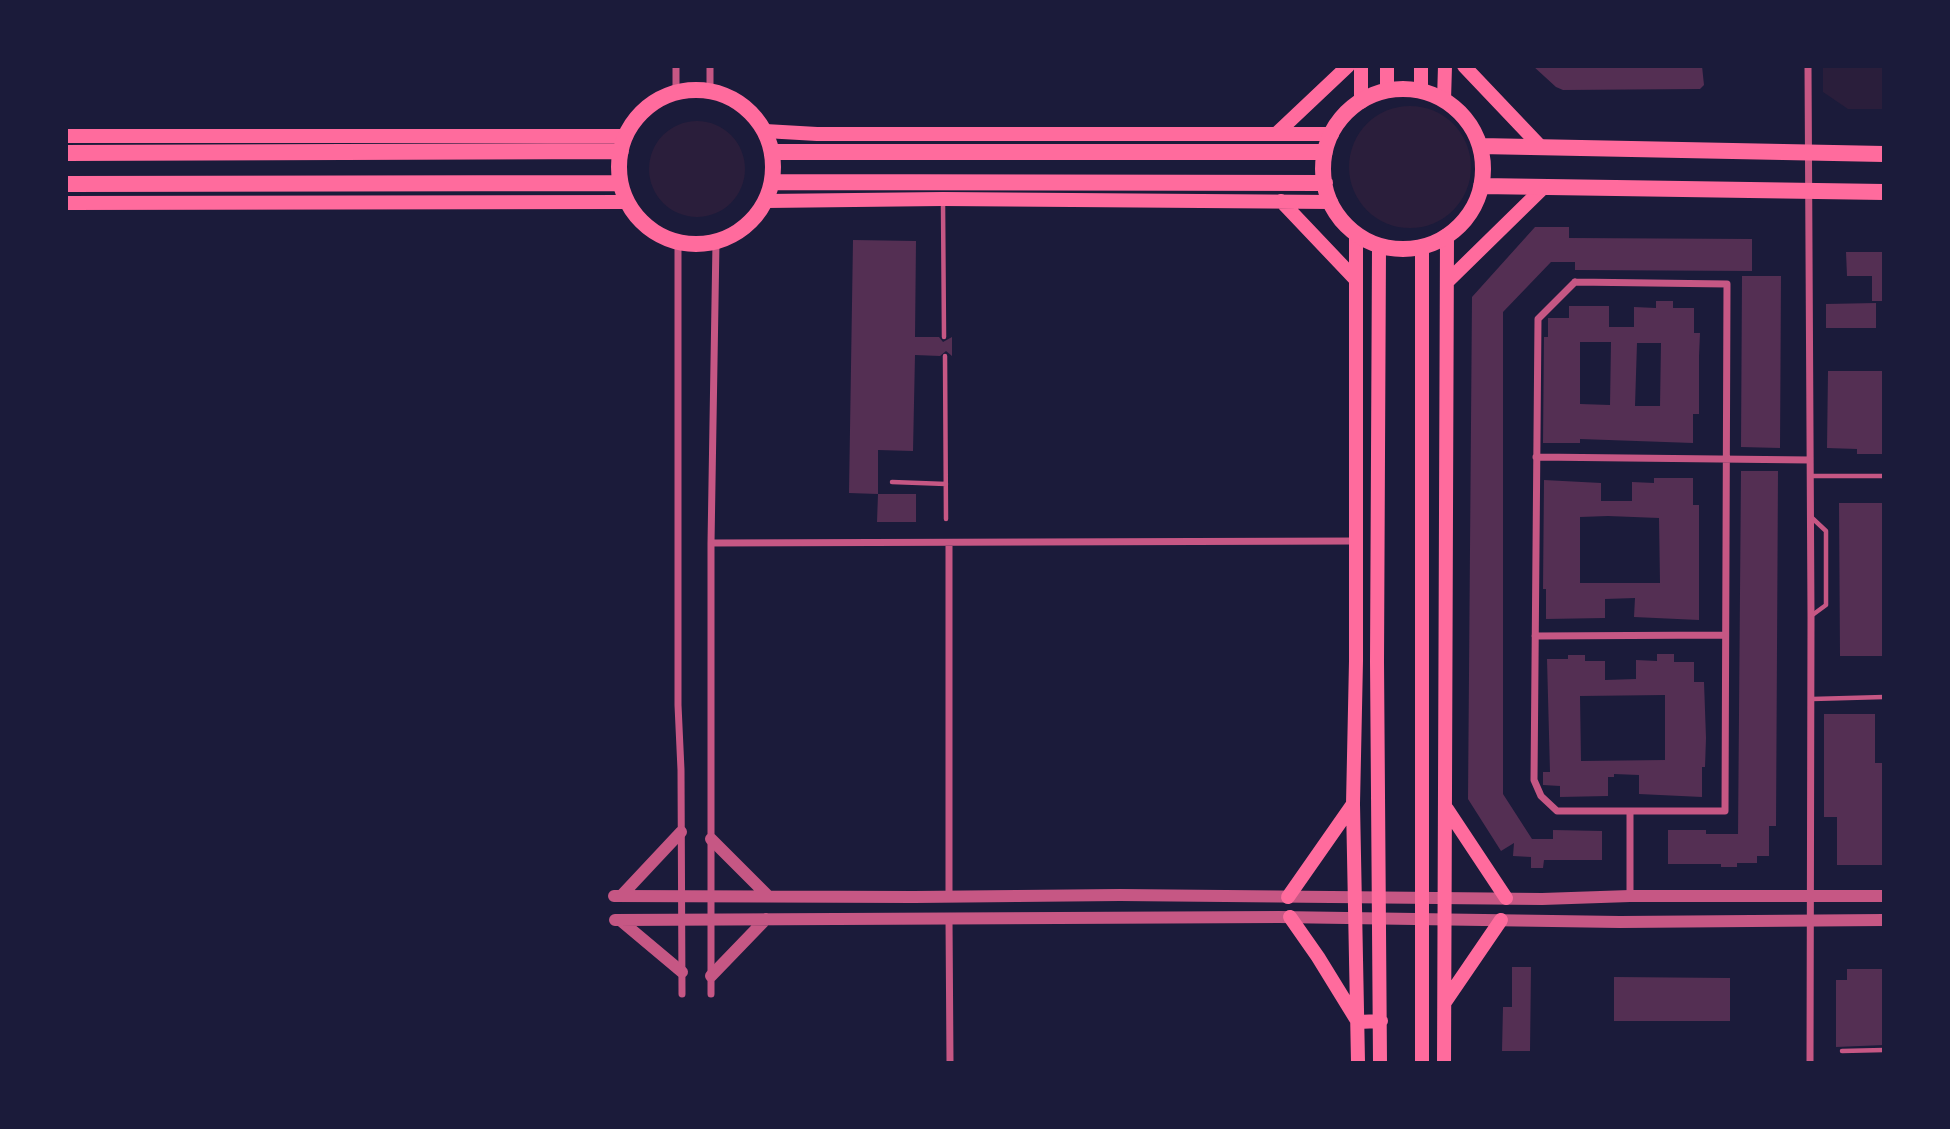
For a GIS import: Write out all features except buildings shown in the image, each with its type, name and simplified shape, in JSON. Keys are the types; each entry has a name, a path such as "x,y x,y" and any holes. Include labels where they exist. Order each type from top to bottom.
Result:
{"main road":[{"path":"1276,134 1348,66"},
{"path":"1361,102 1362,66"},
{"path":"1387,66 1387,91"},
{"path":"1421,66 1421,91"},
{"path":"1444,66 1444,100"},
{"path":"1464,66 1540,146"},
{"path":"1401,88 1421,91 1452,104 1470,124 1480,146 1483,176 1477,202 1461,225 1441,240 1422,247 1379,247 1356,234 1345,224 1331,202 1325,183 1325,152 1334,127 1351,107 1375,93 1387,91 1401,88"},
{"path":"701,89 710,91 740,103 755,116 765,131 772,152 772,182 766,201 751,223 729,238 704,245 678,243 654,233 625,202 619,183 623,143 642,111 659,99 676,92 701,89"},
{"path":"765,131 817,134 1332,134"},
{"path":"66,135 623,143"},
{"path":"66,153 623,143"},
{"path":"1480,146 1884,154"},
{"path":"772,152 1325,152"},
{"path":"772,182 1325,183"},
{"path":"66,184 619,183"},
{"path":"1481,186 1884,192"},
{"path":"1447,282 1545,186"},
{"path":"766,201 943,199 1331,202"},
{"path":"1281,201 1356,280"},
{"path":"66,203 625,202"},
{"path":"1356,234 1356,661 1353,804 1358,1062"},
{"path":"1444,1062 1447,235"},
{"path":"1379,247 1377,661 1381,897 1380,1062"},
{"path":"1422,247 1422,1062"},
{"path":"1356,661 1377,661"},
{"path":"1288,897 1353,804"},
{"path":"1422,808 1446,808"},
{"path":"1446,808 1506,898"},
{"path":"1285,917 1318,957 1358,1022"},
{"path":"1445,1003 1501,920"},
{"path":"1358,1022 1381,1021"}],"street":[{"path":"676,66 676,92"},
{"path":"710,66 710,91"},
{"path":"1808,66 1810,1062"},
{"path":"710,994 711,543 716,242"},
{"path":"678,243 678,705 682,994"},
{"path":"1575,282 1727,284 1726,459 1725,811 1557,811 1541,796 1534,780 1538,319 1575,282"},
{"path":"1536,457 1810,460"},
{"path":"711,543 1356,541"},
{"path":"949,544 949,896"},
{"path":"1535,636 1726,635"},
{"path":"1630,812 1630,896"},
{"path":"681,832 618,896 1884,896"},
{"path":"711,839 768,896"},
{"path":"682,972 618,919 1285,917 1620,922 1884,920"},
{"path":"710,976 766,919"},
{"path":"949,919 950,1062"}],"lane":[{"path":"943,199 944,337"},
{"path":"944,356 946,519"},
{"path":"1810,476 1884,476"},
{"path":"892,482 946,484"},
{"path":"1810,516 1826,531 1826,605 1811,617"},
{"path":"1811,699 1884,697"},
{"path":"1842,1051 1884,1051"}],"shaded area":[{"path":"1823,67 1883,67 1883,109 1848,109 1823,92"},
{"path":"1410,106 1433,111 1453,124 1466,144 1471,167 1466,190 1453,210 1433,223 1410,228 1387,223 1367,210 1354,190 1349,167 1354,144 1367,124 1387,111"},
{"path":"697,121 715,125 731,135 741,151 745,169 741,187 731,203 715,213 697,217 679,213 663,203 653,187 649,169 653,151 663,135 679,125"}]}
